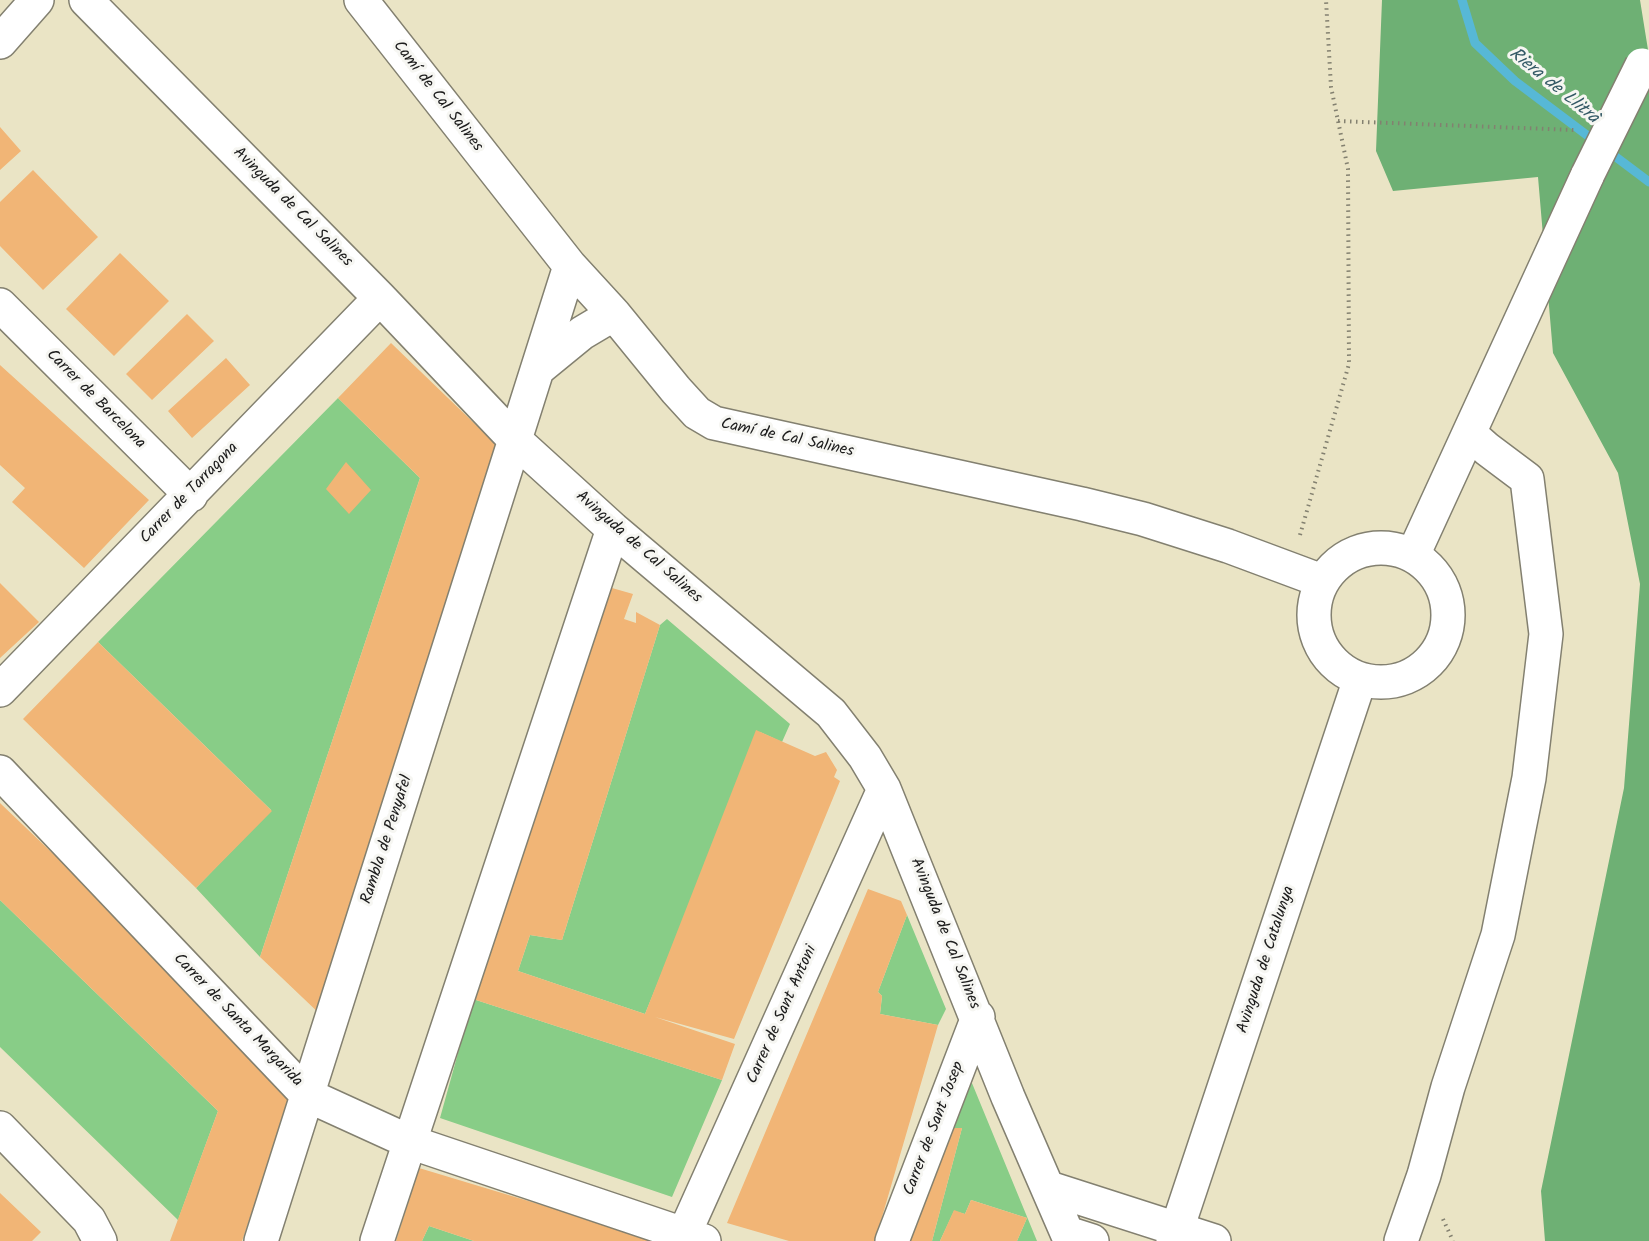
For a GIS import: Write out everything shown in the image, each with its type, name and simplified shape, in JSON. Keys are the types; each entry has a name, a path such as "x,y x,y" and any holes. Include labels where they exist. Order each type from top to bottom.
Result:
{"street":[{"path":"0,42 37,0"},
{"name":"Avinguda de Cal Salines","path":"86,0 380,298 514,439 613,529 822,705 866,756 884,789 1008,1096 1067,1233 1092,1241"},
{"name":"Camí de Cal Salines","path":"361,0 570,266 614,314 676,390 697,412 714,423 1092,506 1228,546 1322,581"},
{"path":"1413,555 1588,174 1646,58"},
{"name":"Rambla de Penyafel","path":"261,1241 570,266"},
{"name":"Carrer de Tarragona","path":"0,690 380,298"},
{"name":"Carrer de Barcelona","path":"0,305 190,495"},
{"path":"538,369 582,333 614,314"},
{"path":"1401,1241 1424,1175 1448,1087 1498,935 1529,778 1546,634 1527,479 1469,433"},
{"path":"377,1241 613,529"},
{"path":"1373,547 1394,548 1413,555 1431,568 1443,587 1449,608 1447,630 1438,651 1424,667 1404,678 1382,682 1360,679 1342,670 1328,657 1318,639 1314,620 1316,600 1322,581 1336,565 1353,553 1373,547"},
{"name":"Avinguda de Catalunya","path":"1175,1235 1360,679"},
{"name":"Carrer de Santa Margarida","path":"0,772 307,1095 410,1142 690,1239"},
{"name":"Carrer de Sant Antoni","path":"690,1239 884,789"},
{"name":"Carrer de Sant Josep","path":"892,1241 978,1017"},
{"path":"0,1128 89,1220 100,1241"},
{"path":"1049,1188 1175,1235 1214,1241"}],"path":[{"path":"1300,535 1349,364 1348,169 1331,87 1326,0"},
{"path":"1338,121 1577,130"}],"green space":[{"path":"1382,0 1640,0 1649,56 1649,1241 1545,1241 1541,1191 1624,788 1640,584 1618,473 1553,353 1538,177 1393,191 1376,151"},
{"path":"338,398 420,478 260,957 196,888 271,810 98,642"},
{"path":"667,619 790,724 782,742 760,732 645,1014 518,971 530,935 562,940 660,625"},
{"path":"0,900 218,1111 178,1220 0,1047"},
{"path":"907,915 946,1009 938,1025 880,1014 882,996 878,992"},
{"path":"473,999 722,1080 672,1197 440,1118"},
{"path":"967,1071 1037,1241 1017,1241 1027,1218 971,1200 965,1214 954,1211 940,1241 932,1241 962,1128 942,1128"},
{"path":"429,1226 474,1241 422,1241"}],"building":[{"path":"0,127 21,151 0,170"},
{"path":"33,170 98,237 43,290 0,246 0,202"},
{"path":"120,253 169,301 114,356 66,309"},
{"path":"187,314 214,341 152,400 126,374"},
{"path":"391,343 504,452 323,1017 260,957 420,478 338,398"},
{"path":"226,358 250,385 192,438 168,411"},
{"path":"0,365 149,500 84,568 12,502 25,488 0,465"},
{"path":"346,462 371,490 349,514 326,489"},
{"path":"0,583 39,622 0,658"},
{"path":"605,586 633,594 624,619 636,623 636,612 660,625 562,940 530,935 518,971 645,1014 756,730 815,756 826,752 837,770 834,777 840,781 734,1039 655,1017 735,1044 722,1080 473,999"},
{"path":"98,642 272,811 196,888 23,719"},
{"path":"0,803 295,1085 242,1241 170,1241 218,1111 0,900"},
{"path":"868,889 901,901 907,915 878,992 882,996 880,1014 938,1025 875,1241 789,1241 727,1223"},
{"path":"942,1128 962,1128 932,1241 907,1241"},
{"path":"419,1168 651,1238 650,1241 474,1241 429,1226 422,1241 396,1241"},
{"path":"0,1193 41,1232 32,1241 0,1241"},
{"path":"971,1200 1027,1218 1017,1241 940,1241 954,1210 965,1214"}],"waterway":[{"name":"Riera de Llitrà","path":"1462,0 1475,43 1515,81 1649,182"}]}
